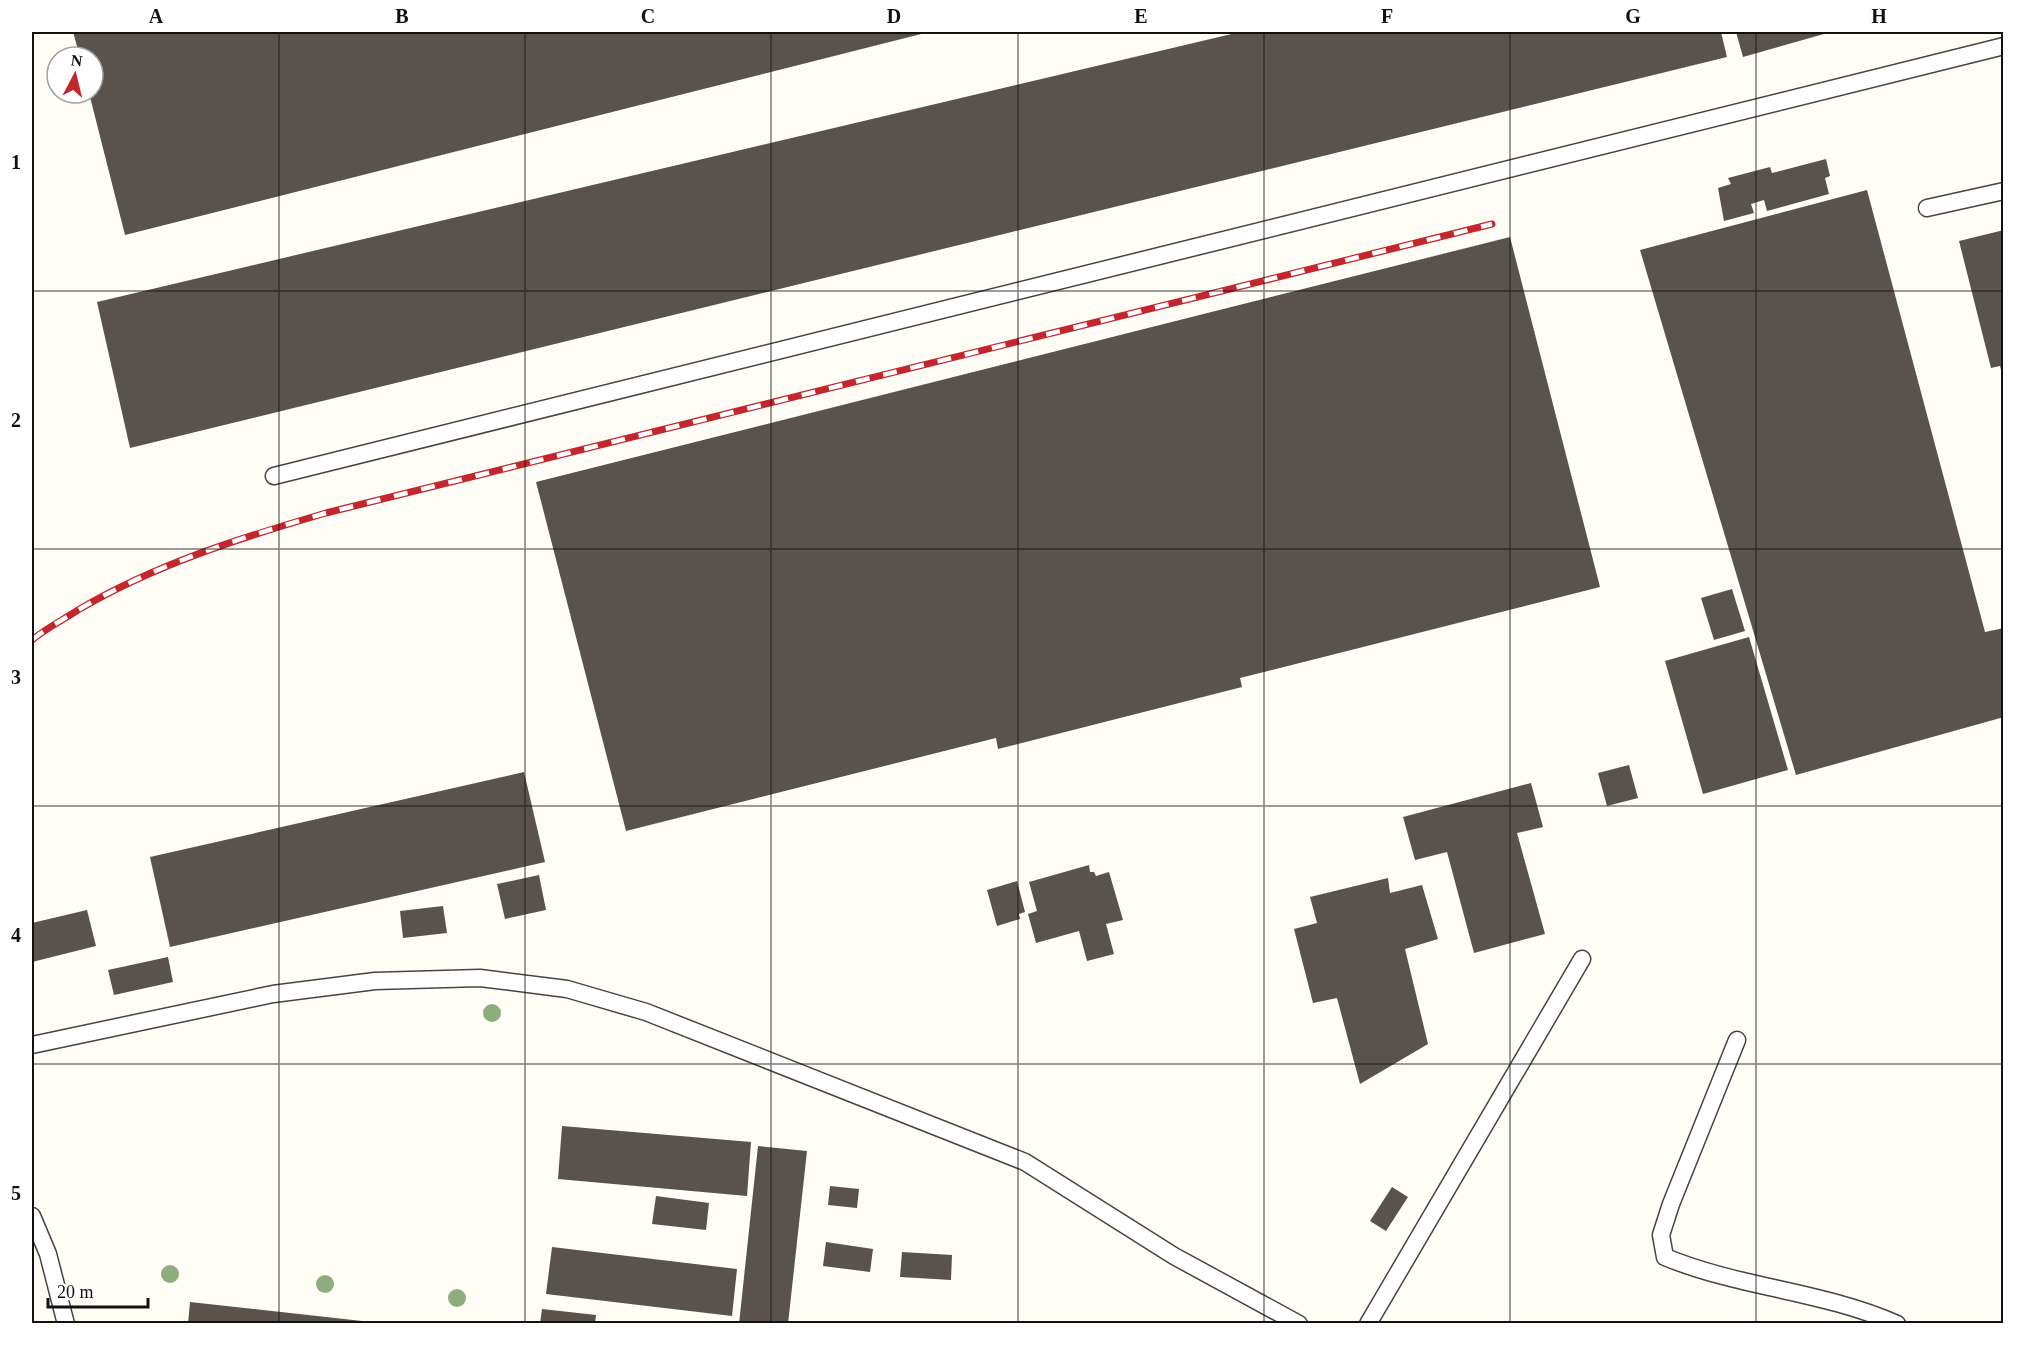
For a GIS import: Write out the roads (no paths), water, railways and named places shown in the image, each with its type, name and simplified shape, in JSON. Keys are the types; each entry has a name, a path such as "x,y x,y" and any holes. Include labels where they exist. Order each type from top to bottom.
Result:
{"lane":[{"path":"274,476 2004,46"},
{"path":"1927,208 2004,191"},
{"path":"1368,1323 1582,959"},
{"path":"32,1045 273,994 375,981 480,978 567,989 646,1012 1025,1162 1174,1256 1263,1306 1299,1323"},
{"path":"1737,1040 1671,1204 1661,1235 1665,1257 1702,1273 1866,1310 1897,1323"},
{"path":"32,1216 48,1254 66,1323"}],"railway":[{"path":"32,640 78,610 168,566 262,532 326,513 1492,224"}]}
